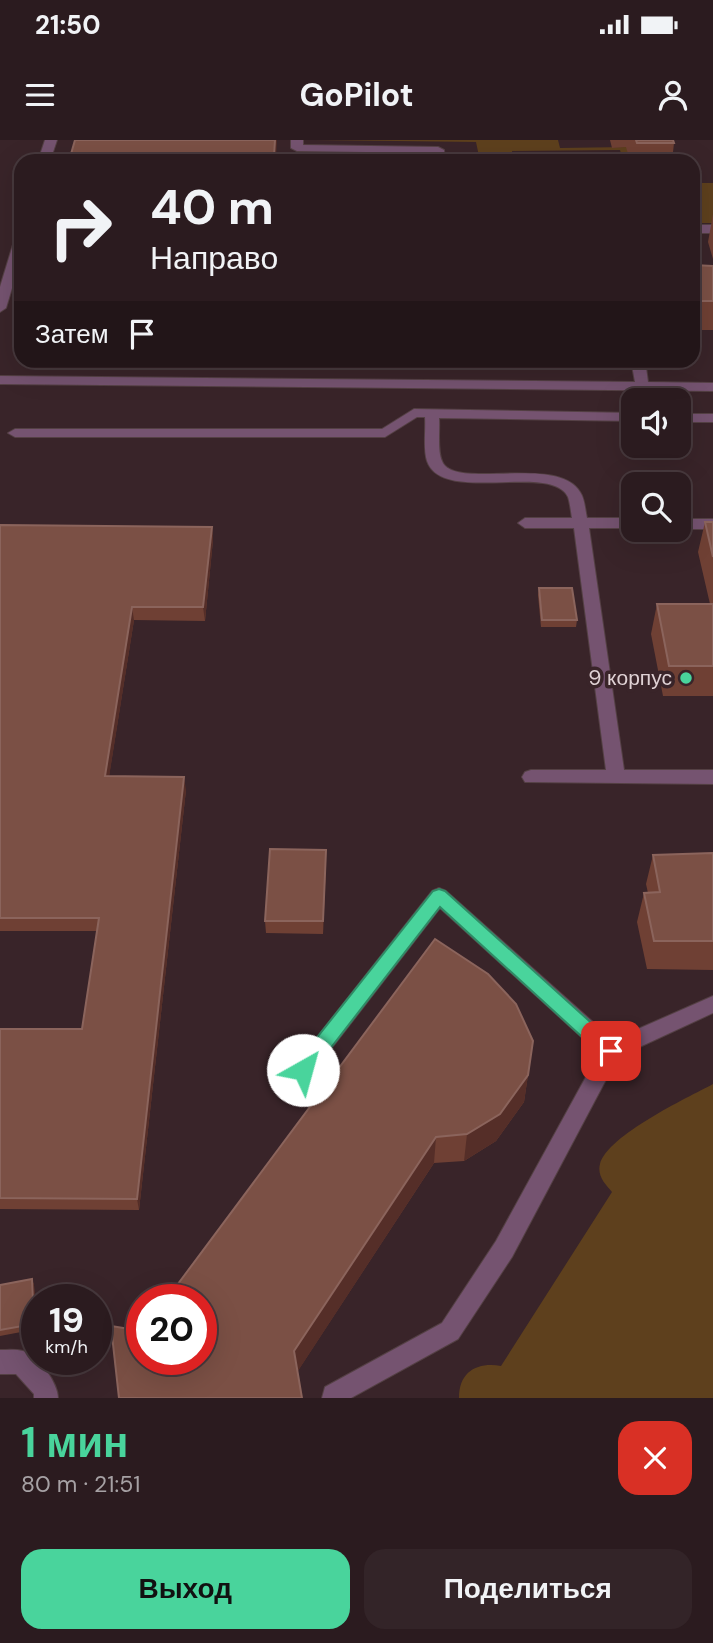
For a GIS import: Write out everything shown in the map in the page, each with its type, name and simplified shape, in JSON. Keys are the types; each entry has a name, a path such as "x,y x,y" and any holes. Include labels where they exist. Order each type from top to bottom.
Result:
{"lane":[{"path":"298,140 297,148 438,150 438,154"},
{"path":"0,308 14,262"},
{"path":"639,368 642,386"},
{"path":"0,380 713,387"},
{"path":"15,433 385,433 414,413 621,417"},
{"path":"432,414 434,461 440,471 456,477 557,480 575,492 616,776"},
{"path":"691,418 713,418"},
{"path":"525,523 621,523"},
{"path":"691,524 713,524"},
{"path":"531,777 713,777"},
{"path":"303,1070 439,896 611,1051"},
{"path":"334,1398 333,1395 450,1331 504,1249 611,1051 713,1004"},
{"path":"0,1362 21,1362 46,1389 46,1398"}],"shaded area":[{"path":"314,140 558,140 560,148 627,147 628,154 621,154 620,150 479,154 476,142"},
{"path":"700,183 713,183 713,223 700,223"},
{"path":"713,1084 713,1398 459,1398 462,1381 471,1370 485,1366 501,1366 612,1192 602,1180 600,1172 600,1164 606,1153 617,1141 650,1118"}],"building":[{"path":"75,140 275,140 274,154 71,154"},
{"path":"636,140 673,140 674,143 637,143"},
{"path":"700,265 713,266 713,301 700,301"},
{"path":"705,522 713,522 713,557"},
{"path":"0,525 212,527 203,607 132,607 105,776 184,777 137,1199 0,1198 0,1029 82,1029 99,918 0,918"},
{"path":"539,588 572,588 577,620 542,620"},
{"path":"657,604 713,604 713,666 669,666"},
{"path":"270,849 326,850 323,921 265,921"},
{"path":"713,853 713,941 654,941 644,893 660,892 653,855"},
{"path":"435,939 488,974 516,1004 533,1041 528,1075 500,1114 467,1134 436,1137 294,1351 302,1398 119,1398 112,1326 126,1328 126,1375 217,1375 217,1284 178,1284"},
{"path":"32,1279 32,1284 21,1284 21,1326 0,1330 0,1285"}],"place":[{"name":"9 корпус","path":"686,678"}],"route":[{"path":"303,1070 439,896 611,1051"}]}
